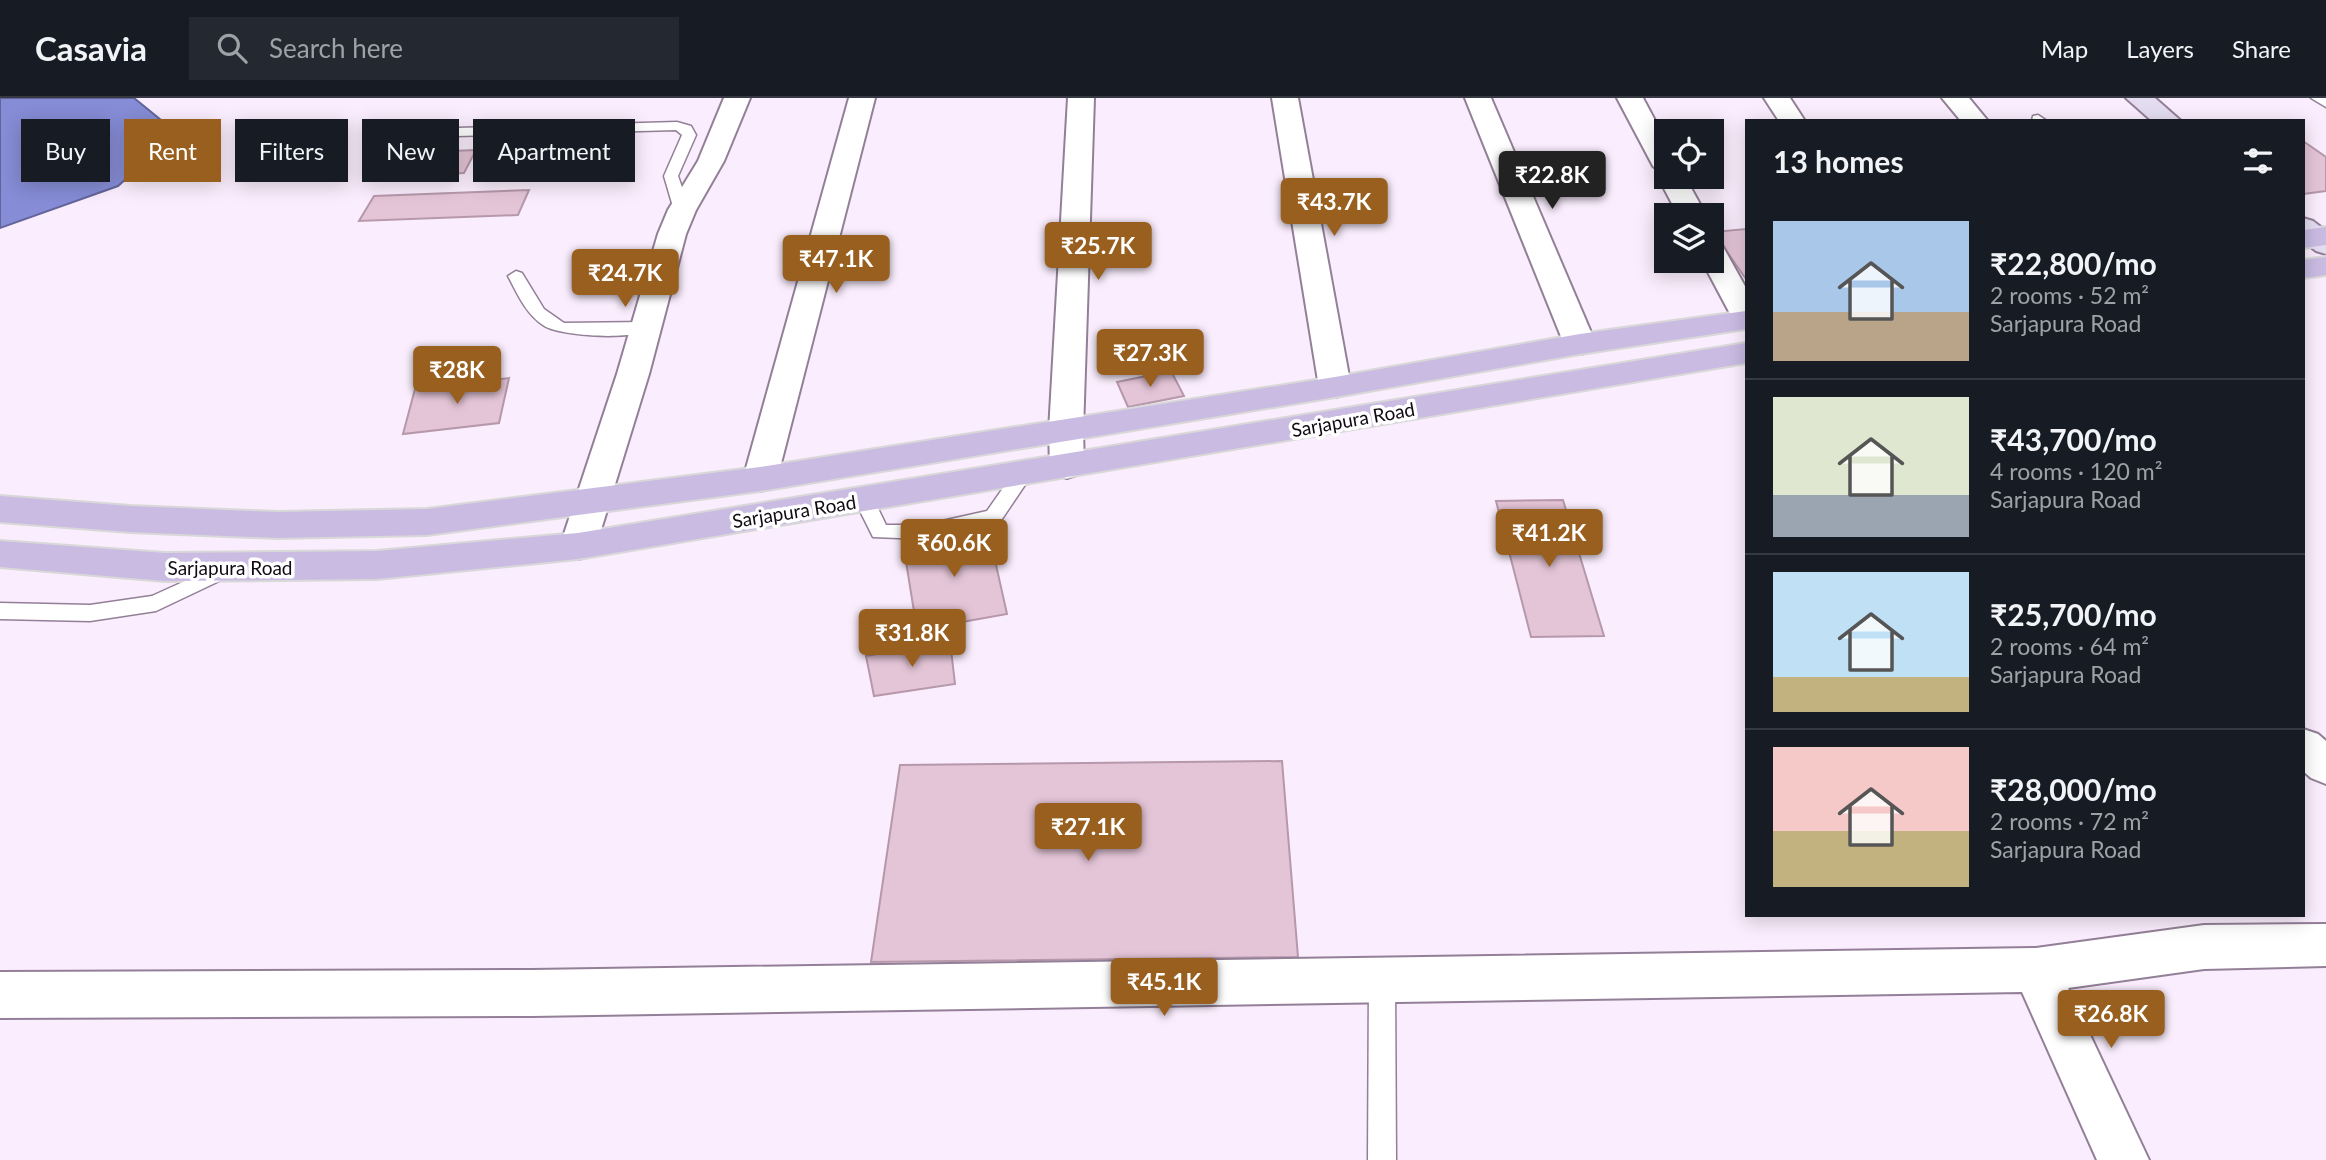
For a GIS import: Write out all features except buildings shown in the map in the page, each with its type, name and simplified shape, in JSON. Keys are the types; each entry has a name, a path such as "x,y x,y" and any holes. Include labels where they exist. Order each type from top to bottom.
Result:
{"main road":[{"path":"2305,269 2326,266"},
{"name":"Sarjapura Road","path":"0,509 130,519 277,525 427,522 760,479 1745,318"},
{"name":"Sarjapura Road","path":"0,554 165,567 377,565 578,546 1745,353"}],"street":[{"path":"578,546 682,209 711,161 737,98"},
{"path":"760,479 862,98"},
{"path":"1067,466 1066,431 1081,98"},
{"path":"1285,98 1335,387"},
{"path":"1478,98 1580,344"},
{"path":"1630,98 1654,143"},
{"path":"1777,98 1791,119"},
{"path":"1955,98 1973,119"},
{"path":"2139,98 2165,119"},
{"path":"1723,273 1745,316"},
{"path":"2305,748 2326,766"},
{"path":"0,995 532,993 2036,970 2197,931 2326,945"},
{"path":"2036,970 2123,1160"}],"lane":[{"path":"2318,98 2326,103"},
{"path":"459,132 677,126 685,129 689,135 671,176 682,209"},
{"path":"516,276 539,313 558,327 646,327"},
{"path":"0,611 90,613 156,603 231,567"},
{"path":"1382,980 1382,1160"}],"water":[{"path":"0,98 134,98 160,119 124,119 124,181 118,186 0,228"}]}
